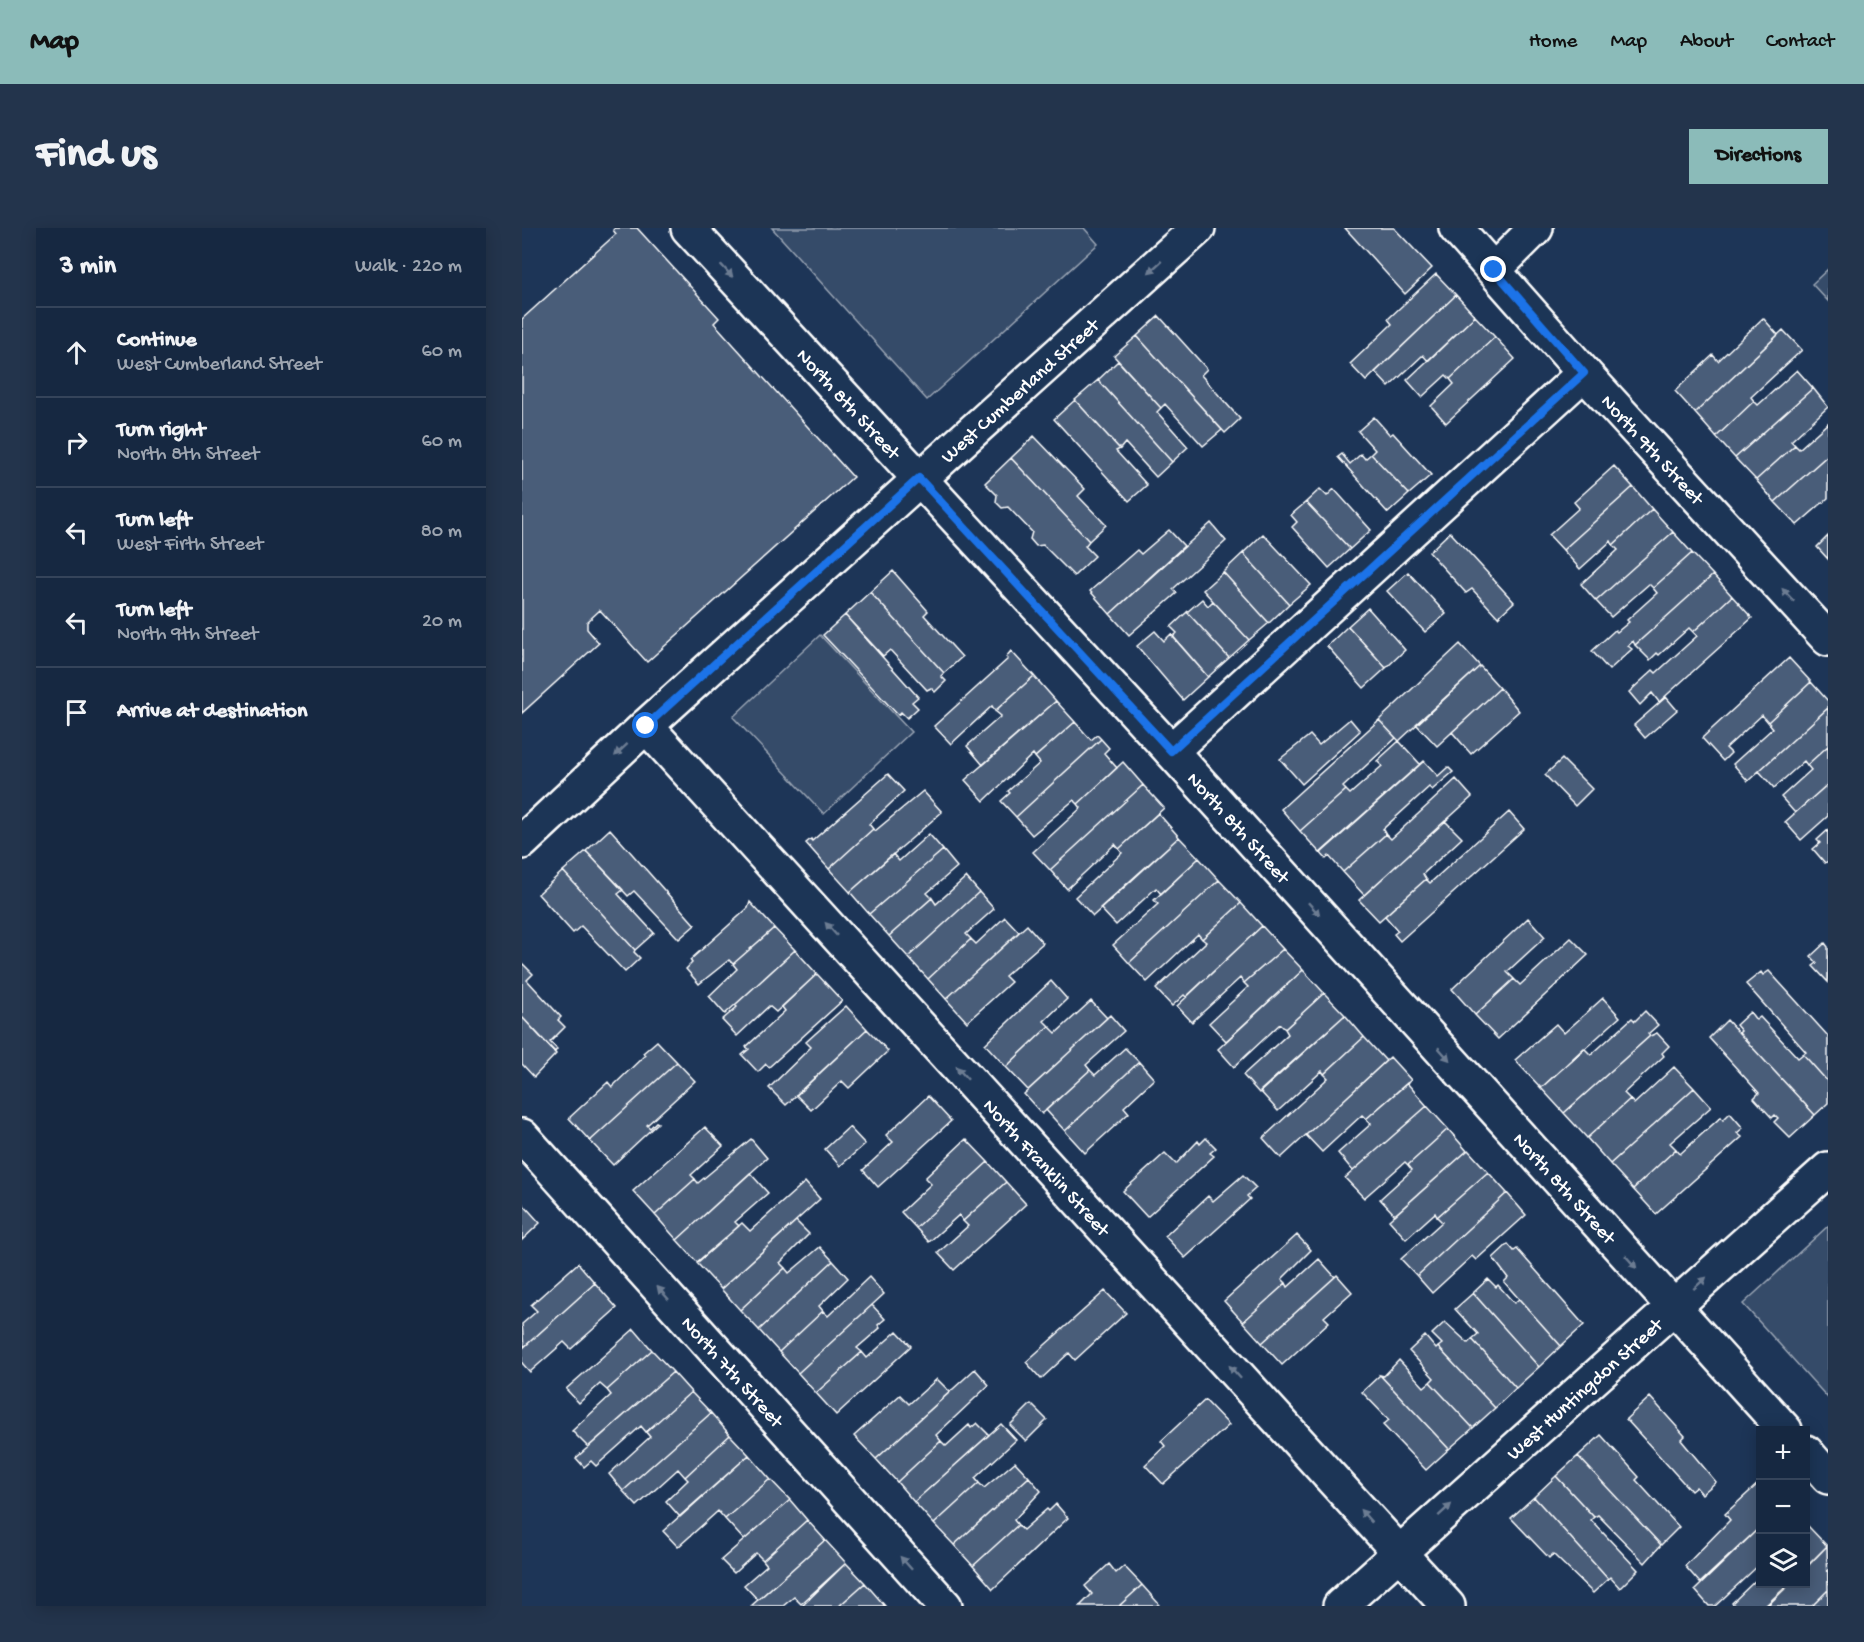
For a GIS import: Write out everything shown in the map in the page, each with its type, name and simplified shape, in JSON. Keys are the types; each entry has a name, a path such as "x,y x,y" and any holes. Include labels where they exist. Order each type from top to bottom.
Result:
{"street":[{"name":"North 8th Street","path":"688,228 1171,751 1780,1426"},
{"name":"West Cumberland Street","path":"522,842 919,478 1198,228"},
{"name":"North 9th Street","path":"1456,228 1584,373 1828,639"},
{"path":"1494,270 1536,228"},
{"path":"1171,751 1584,373"},
{"name":"North Franklin Street","path":"646,726 1448,1606"},
{"name":"North 7th Street","path":"522,1136 945,1606"},
{"name":"West Huntingdon Street","path":"1340,1606 1828,1169"},
{"path":"1810,1457 1828,1477"}],"shaded area":[{"path":"772,228 1084,228 1098,244 927,400"},
{"path":"1828,269 1828,301 1812,284"},
{"path":"820,635 911,732 824,814 733,717"},
{"path":"1828,1226 1828,1398 1743,1304"}],"building":[{"path":"615,228 637,228 719,318 714,323 853,477 647,662 600,610 587,622 587,629 599,643 522,713 522,319 616,234 613,230"},
{"path":"1345,228 1394,228 1432,268 1405,294"},
{"path":"1436,274 1456,295 1366,381 1350,364 1392,324 1388,319"},
{"path":"1456,295 1475,316 1428,361 1423,355 1389,387 1375,372"},
{"path":"1159,316 1207,369 1201,375 1240,419 1225,433 1137,336"},
{"path":"1475,316 1495,337 1450,379 1446,375 1422,397 1407,380"},
{"path":"1763,318 1778,335 1695,413 1675,391 1713,355 1718,361"},
{"path":"1783,330 1802,350 1751,397 1754,401 1716,437 1695,413"},
{"path":"1137,336 1222,430 1203,446 1165,404 1161,408 1114,356"},
{"path":"1495,337 1515,359 1446,423 1431,406 1454,384 1450,379"},
{"path":"1118,361 1161,408 1157,412 1188,447 1172,462 1098,380"},
{"path":"1797,370 1813,388 1735,458 1716,437 1754,401 1758,405"},
{"path":"1098,380 1172,462 1156,477 1125,443 1120,449 1075,400"},
{"path":"1813,388 1828,407 1791,441 1795,445 1756,480 1735,458"},
{"path":"1075,400 1120,449 1116,451 1147,485 1129,501 1054,419"},
{"path":"1374,417 1390,435 1393,433 1431,475 1409,494 1371,454 1375,450 1358,431"},
{"path":"1828,423 1828,455 1775,502 1756,480 1795,445 1799,449"},
{"path":"1034,436 1085,489 1078,496 1106,525 1089,541 1011,458"},
{"path":"1342,454 1350,464 1361,454 1365,459 1371,454 1409,494 1388,513 1338,457"},
{"path":"1828,455 1828,498 1797,525 1775,502"},
{"path":"1011,458 1089,541 1085,546 1095,556 1074,576 1043,545 1036,546 1030,539 1032,532 1008,507 1002,508 996,502 997,495 985,483"},
{"path":"1614,466 1633,487 1563,550 1549,535 1579,508 1574,502"},
{"path":"1633,487 1652,509 1613,545 1611,541 1580,569 1563,550"},
{"path":"1320,489 1327,496 1334,489 1371,530 1350,549 1306,502"},
{"path":"1306,502 1350,549 1329,568 1292,527 1297,522 1291,515"},
{"path":"1652,509 1673,532 1596,601 1581,584 1618,550 1613,545"},
{"path":"1211,523 1226,541 1173,589 1177,593 1129,635 1110,614"},
{"path":"1169,530 1184,546 1110,614 1090,591 1137,550 1141,554"},
{"path":"1450,532 1514,602 1498,617 1472,589 1466,593 1429,552"},
{"path":"1673,532 1692,553 1653,588 1649,584 1611,617 1596,601"},
{"path":"1263,534 1311,585 1289,604 1243,553"},
{"path":"1828,536 1828,559 1817,547"},
{"path":"1243,553 1289,604 1269,623 1223,572"},
{"path":"1692,553 1713,575 1635,645 1633,641 1628,646 1632,649 1609,670 1592,651 1615,630 1617,632 1629,622 1627,620 1657,593 1653,588"},
{"path":"893,571 928,611 924,615 962,657 944,673 870,592"},
{"path":"1223,572 1269,623 1249,640 1203,590"},
{"path":"1408,572 1446,614 1425,632 1387,591"},
{"path":"1713,575 1732,596 1693,632 1689,628 1659,655 1657,653 1650,660 1635,645"},
{"path":"870,592 944,673 941,676 946,681 935,692 931,688 927,690 890,650 883,656 845,615"},
{"path":"1732,596 1752,618 1659,702 1652,693 1640,705 1629,692 1653,670 1656,673 1697,636 1693,632"},
{"path":"1202,599 1208,606 1213,601 1249,640 1229,658 1187,612"},
{"path":"1368,608 1405,650 1386,668 1348,626"},
{"path":"1187,612 1229,658 1208,677 1173,637 1177,633 1171,627"},
{"path":"845,615 918,697 912,702 918,708 907,718 901,712 898,715 823,635"},
{"path":"1348,626 1386,668 1364,688 1327,646"},
{"path":"1155,631 1164,641 1171,634 1208,677 1183,700 1137,646"},
{"path":"1460,644 1480,666 1399,741 1379,720"},
{"path":"1011,651 1034,676 995,711 992,706 951,744 934,726 1008,659 1006,657"},
{"path":"1789,658 1811,682 1768,722 1762,715 1726,748 1731,753 1723,761 1702,738"},
{"path":"1480,666 1500,688 1437,746 1416,724"},
{"path":"1034,676 1056,701 983,765 967,746 1001,716 995,711"},
{"path":"1811,682 1828,701 1828,708 1748,781 1733,764 1773,728 1768,722"},
{"path":"1500,688 1519,711 1471,754 1452,732"},
{"path":"1666,697 1677,710 1645,738 1634,725"},
{"path":"1056,701 1075,722 1035,757 1033,754 984,801 965,780"},
{"path":"1828,708 1828,746 1807,765 1804,761 1774,788 1759,771"},
{"path":"1350,719 1360,731 1302,784 1280,759 1310,735 1319,745"},
{"path":"1379,720 1396,738 1343,787 1346,790 1300,831 1281,809"},
{"path":"1075,722 1091,740 1097,735 1101,739 1016,817 1001,801 1010,793 1008,791 1040,763 1035,757"},
{"path":"1101,739 1109,748 1104,753 1117,768 1078,804 1074,800 1032,835 1016,817"},
{"path":"1399,741 1420,764 1320,853 1300,831 1346,790 1350,794 1382,766 1377,761"},
{"path":"1828,746 1828,784 1795,813 1781,797 1811,770 1807,765"},
{"path":"1562,759 1592,789 1575,806 1545,775"},
{"path":"1424,761 1438,776 1448,767 1453,772 1432,790 1429,787 1383,829 1386,834 1343,872 1329,856 1326,859 1321,853"},
{"path":"1123,762 1143,785 1050,870 1033,852 1081,808 1078,804"},
{"path":"888,774 904,791 869,824 873,829 829,869 806,843 811,839 812,841"},
{"path":"1456,779 1472,797 1364,895 1343,872 1386,834 1391,839"},
{"path":"1828,784 1828,816 1801,840 1785,822"},
{"path":"1143,785 1164,808 1119,849 1115,844 1067,889 1050,870"},
{"path":"923,791 942,812 850,892 829,869 873,829 875,831"},
{"path":"1509,812 1524,829 1400,941 1394,934 1398,931 1385,916 1426,879 1430,883"},
{"path":"1158,813 1179,837 1093,916 1075,897 1122,853 1119,849"},
{"path":"1445,821 1462,838 1423,874 1426,879 1379,921 1359,900"},
{"path":"610,829 695,925 679,939 634,891 628,896 586,851"},
{"path":"1828,830 1828,861 1825,863 1813,849 1820,843 1817,840"},
{"path":"929,834 943,850 869,914 850,892 893,854 899,861"},
{"path":"1179,837 1199,858 1161,894 1156,888 1116,925 1100,908"},
{"path":"943,850 957,867 927,893 932,898 889,936 869,914"},
{"path":"586,851 623,890 618,894 654,933 635,950 563,871"},
{"path":"1199,858 1219,880 1129,963 1113,945 1158,904 1154,900"},
{"path":"563,871 640,958 625,972 581,926 573,933 538,894"},
{"path":"966,877 979,892 908,957 889,936 932,898 936,904"},
{"path":"1219,880 1241,903 1202,939 1198,934 1147,982 1129,963"},
{"path":"979,892 994,909 966,934 971,939 928,979 908,957"},
{"path":"750,902 774,928 733,964 729,960 699,984 686,969 692,963 690,960 748,908"},
{"path":"1241,903 1262,926 1186,997 1184,995 1172,1006 1156,989 1206,942 1202,939"},
{"path":"1005,917 1019,932 946,999 928,979 971,939 976,944"},
{"path":"1528,918 1545,937 1507,972 1514,979 1475,1015 1452,989"},
{"path":"1027,925 1043,943 1005,976 1011,982 967,1022 946,999"},
{"path":"1262,926 1283,949 1244,983 1240,978 1192,1022 1177,1006"},
{"path":"774,928 795,950 725,1014 709,996 737,969 733,964"},
{"path":"1571,938 1588,955 1498,1039 1475,1015 1514,979 1520,985"},
{"path":"1825,943 1828,947 1828,982 1813,966 1817,963 1811,956"},
{"path":"1283,949 1303,970 1226,1041 1209,1023 1248,987 1244,983"},
{"path":"795,950 817,974 776,1012 769,1006 737,1036 722,1020 737,1007 735,1005"},
{"path":"522,963 533,974 527,980 561,1017 558,1020 565,1027 550,1042 557,1049 555,1052 522,1017"},
{"path":"1303,970 1324,993 1285,1029 1280,1024 1234,1067 1218,1049"},
{"path":"1769,971 1828,1036 1828,1082 1803,1054 1806,1052 1746,984 1761,972 1763,975"},
{"path":"817,974 842,1001 769,1067 766,1064 758,1072 742,1055 749,1049 746,1047 785,1011 782,1007"},
{"path":"1051,981 1067,999 1044,1021 1049,1026 1006,1067 985,1044"},
{"path":"1324,993 1345,1015 1259,1093 1243,1075 1288,1034 1285,1029"},
{"path":"1603,998 1620,1017 1541,1088 1515,1060 1556,1024 1564,1033"},
{"path":"1091,1001 1107,1018 1028,1090 1006,1067 1049,1026 1056,1033"},
{"path":"846,1006 867,1029 786,1105 769,1088 811,1047 806,1042"},
{"path":"1645,1011 1658,1025 1648,1034 1650,1036 1564,1113 1541,1088 1584,1048 1591,1055 1632,1018 1635,1021"},
{"path":"1750,1012 1756,1020 1760,1017 1798,1058 1803,1054 1828,1082 1828,1103 1815,1115 1739,1033 1741,1031 1736,1025"},
{"path":"1110,1015 1124,1031 1086,1065 1090,1070 1042,1114 1024,1094"},
{"path":"1345,1015 1364,1037 1324,1074 1322,1071 1278,1111 1260,1091"},
{"path":"522,1017 556,1054 534,1077 522,1064"},
{"path":"1727,1020 1815,1115 1790,1138 1774,1122 1778,1118 1775,1115 1772,1118 1754,1098 1759,1093 1709,1038"},
{"path":"867,1029 888,1051 849,1088 842,1081 811,1110 796,1095"},
{"path":"1657,1033 1669,1046 1662,1053 1664,1056 1624,1093 1630,1099 1587,1138 1564,1113 1650,1036"},
{"path":"1364,1037 1386,1061 1281,1158 1263,1138 1328,1078 1324,1074"},
{"path":"657,1041 677,1062 590,1141 569,1118 608,1082 612,1087"},
{"path":"1125,1048 1139,1062 1065,1131 1046,1110 1090,1070 1095,1075"},
{"path":"1390,1057 1411,1080 1366,1119 1362,1115 1322,1152 1306,1135"},
{"path":"677,1062 695,1081 647,1125 650,1128 656,1122 658,1123 613,1165 590,1141"},
{"path":"1139,1062 1154,1079 1124,1107 1129,1113 1085,1153 1065,1131"},
{"path":"1674,1067 1694,1088 1610,1164 1587,1138 1630,1099 1634,1104"},
{"path":"1407,1083 1427,1106 1353,1171 1338,1153 1371,1124 1366,1119"},
{"path":"1694,1088 1711,1107 1670,1143 1676,1149 1633,1189 1610,1164"},
{"path":"928,1096 951,1121 878,1187 863,1170 893,1142 886,1135"},
{"path":"1427,1106 1448,1129 1408,1165 1405,1162 1364,1198 1345,1178"},
{"path":"1730,1113 1743,1128 1737,1133 1742,1137 1656,1214 1633,1189 1676,1149 1680,1154 1721,1117 1723,1120"},
{"path":"705,1127 723,1146 691,1175 695,1179 655,1215 633,1191"},
{"path":"849,1127 865,1144 840,1166 825,1149"},
{"path":"1448,1129 1467,1151 1395,1215 1380,1199 1412,1170 1408,1165"},
{"path":"1206,1138 1216,1148 1210,1153 1214,1156 1147,1217 1123,1191 1165,1153 1176,1164 1198,1141 1200,1144"},
{"path":"751,1139 767,1158 677,1240 655,1215 695,1179 698,1183"},
{"path":"966,1139 988,1162 916,1228 901,1212 931,1184 925,1178"},
{"path":"1468,1150 1488,1172 1437,1217 1435,1213 1406,1239 1389,1220"},
{"path":"988,1162 1006,1182 963,1221 959,1215 929,1242 916,1228"},
{"path":"1488,1172 1507,1193 1417,1276 1401,1259 1442,1222 1437,1217"},
{"path":"750,1173 768,1193 735,1222 739,1226 697,1262 677,1240"},
{"path":"1243,1175 1256,1188 1247,1196 1250,1199 1185,1258 1165,1236 1208,1196 1213,1201"},
{"path":"805,1182 820,1199 721,1289 697,1263 742,1223 750,1231"},
{"path":"1006,1182 1026,1204 954,1270 938,1253 968,1226 963,1221"},
{"path":"1507,1193 1526,1215 1476,1260 1472,1256 1432,1293 1417,1276"},
{"path":"522,1203 540,1223 522,1240"},
{"path":"796,1221 809,1234 780,1263 785,1268 740,1310 721,1289"},
{"path":"1297,1235 1311,1250 1282,1279 1286,1283 1243,1322 1224,1301"},
{"path":"1508,1244 1514,1251 1517,1249 1584,1325 1561,1346 1504,1282 1508,1278 1493,1258"},
{"path":"820,1247 833,1261 759,1330 740,1310 785,1268 789,1273"},
{"path":"1319,1259 1335,1277 1262,1343 1243,1322 1286,1283 1288,1287"},
{"path":"833,1261 848,1278 819,1306 823,1311 779,1352 759,1330"},
{"path":"578,1263 595,1283 524,1347 522,1324 537,1311 531,1305"},
{"path":"1337,1275 1352,1292 1324,1317 1329,1322 1282,1365 1262,1343"},
{"path":"869,1277 884,1294 798,1373 779,1352 823,1311 828,1316"},
{"path":"1488,1279 1496,1287 1498,1285 1514,1303 1519,1299 1561,1346 1539,1367 1473,1293"},
{"path":"595,1283 617,1308 571,1349 564,1342 530,1372 522,1363 522,1349"},
{"path":"1105,1291 1126,1313 1075,1360 1069,1353 1041,1379 1026,1362"},
{"path":"1473,1293 1539,1367 1516,1388 1472,1339 1478,1334 1455,1309"},
{"path":"872,1305 885,1319 878,1325 880,1328 857,1348 862,1352 816,1393 798,1373"},
{"path":"1445,1322 1468,1343 1472,1339 1516,1388 1495,1408 1438,1347 1442,1344 1432,1334"},
{"path":"634,1329 652,1350 607,1390 600,1384 579,1403 566,1389"},
{"path":"897,1331 911,1346 836,1415 816,1393 862,1352 867,1358"},
{"path":"1425,1336 1495,1408 1473,1428 1430,1382 1434,1378 1409,1351"},
{"path":"652,1350 673,1372 588,1447 572,1431 611,1395 607,1390"},
{"path":"1399,1360 1424,1387 1430,1382 1473,1428 1449,1449 1380,1375 1384,1376"},
{"path":"975,1369 989,1385 936,1435 941,1441 897,1482 876,1459"},
{"path":"673,1372 691,1392 646,1432 641,1426 596,1466 591,1461 584,1467 576,1458"},
{"path":"1380,1375 1449,1449 1426,1470 1383,1425 1389,1420 1362,1392"},
{"path":"937,1379 950,1392 876,1459 854,1436 900,1395 909,1404"},
{"path":"691,1392 711,1413 623,1491 609,1474 650,1437 646,1432"},
{"path":"1650,1397 1685,1436 1681,1440 1716,1482 1702,1494 1696,1487 1691,1491 1626,1419"},
{"path":"1205,1400 1229,1425 1163,1484 1145,1465 1165,1446 1161,1441"},
{"path":"1031,1404 1047,1420 1026,1441 1010,1425"},
{"path":"711,1413 730,1435 685,1477 678,1469 637,1506 623,1491"},
{"path":"977,1423 989,1435 914,1502 897,1482 941,1441 946,1446 969,1425 971,1428"},
{"path":"1001,1424 1016,1440 975,1478 979,1483 934,1524 914,1502"},
{"path":"730,1435 749,1455 680,1517 666,1501 688,1480 685,1477"},
{"path":"1601,1435 1639,1477 1636,1480 1679,1527 1661,1545 1578,1456"},
{"path":"749,1455 770,1479 725,1519 718,1511 678,1547 663,1531"},
{"path":"1578,1456 1661,1545 1645,1563 1598,1515 1594,1517 1556,1476"},
{"path":"1015,1462 1029,1477 954,1545 934,1524 979,1483 984,1488"},
{"path":"1556,1476 1594,1517 1591,1520 1638,1570 1620,1588 1610,1577 1608,1579 1534,1497"},
{"path":"1029,1477 1041,1491 1014,1520 1018,1525 973,1566 954,1545"},
{"path":"770,1479 790,1500 744,1540 725,1519"},
{"path":"1756,1486 1756,1531 1700,1583 1685,1566 1730,1520 1725,1514"},
{"path":"1534,1497 1608,1579 1593,1593 1553,1554 1549,1558 1511,1518"},
{"path":"790,1500 807,1520 763,1560 756,1553 734,1573 721,1560"},
{"path":"1056,1504 1068,1518 993,1589 973,1566 1018,1525 1023,1530"},
{"path":"807,1520 825,1540 758,1600 744,1585 767,1565 763,1560"},
{"path":"1810,1528 1827,1546 1810,1563"},
{"path":"1756,1531 1756,1568 1715,1606 1709,1606 1695,1590"},
{"path":"825,1540 846,1563 801,1604 794,1597 783,1606 751,1606"},
{"path":"1827,1546 1828,1590 1812,1606 1767,1606 1786,1588 1810,1588 1810,1564"},
{"path":"846,1563 865,1583 839,1606 802,1606"},
{"path":"1109,1564 1116,1573 1124,1566 1142,1585 1119,1606 1080,1606 1092,1594 1085,1586"},
{"path":"1756,1580 1756,1588 1785,1588 1765,1606 1735,1606 1732,1603"},
{"path":"865,1583 885,1606 839,1606"},
{"path":"1142,1585 1159,1604 1156,1606 1119,1606"},
{"path":"1828,1590 1828,1606 1812,1606"}],"route":[{"path":"646,726 919,478 1171,751 1584,373 1494,270"}]}
